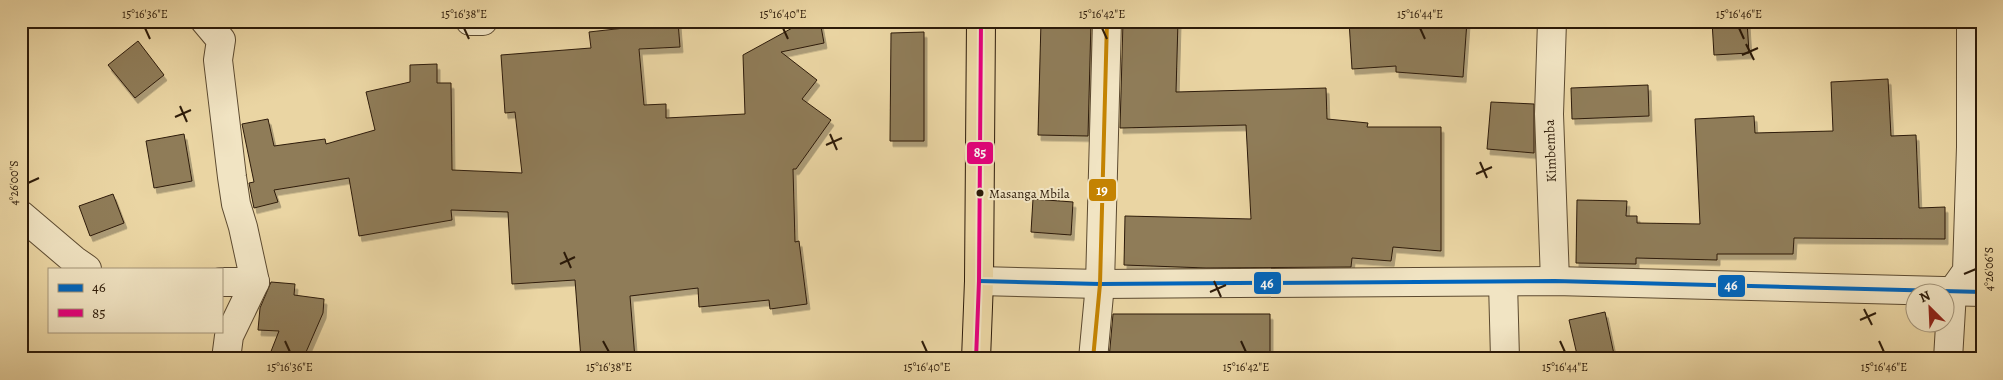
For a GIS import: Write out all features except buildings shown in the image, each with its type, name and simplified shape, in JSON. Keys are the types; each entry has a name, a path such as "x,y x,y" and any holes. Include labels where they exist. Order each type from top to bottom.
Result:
{"highway":[{"path":"976,359 979,281 981,21"}],"street":[{"path":"205,21 221,40 218,60 232,177 236,204 255,282 229,336 226,359"},
{"path":"470,21 483,21"},
{"path":"1093,359 1100,284 1107,21"},
{"name":"Kimbemba","path":"1552,21 1549,114 1555,281"},
{"path":"1956,287 1968,271 1971,147 1971,21"},
{"path":"21,215 86,268"},
{"path":"979,281 1100,284 1555,281 1906,291"},
{"path":"222,282 255,282"},
{"path":"1504,282 1504,359"},
{"path":"1956,292 1982,292"},
{"path":"1948,359 1950,332"}],"transit line":[{"name":"85","path":"976,359 979,281 981,21"},
{"name":"19","path":"1093,359 1100,284 1107,21"},
{"name":"46","path":"979,281 1100,284 1555,281 1982,292"}],"place":[{"name":"Masanga Mbila","path":"980,193"}]}
